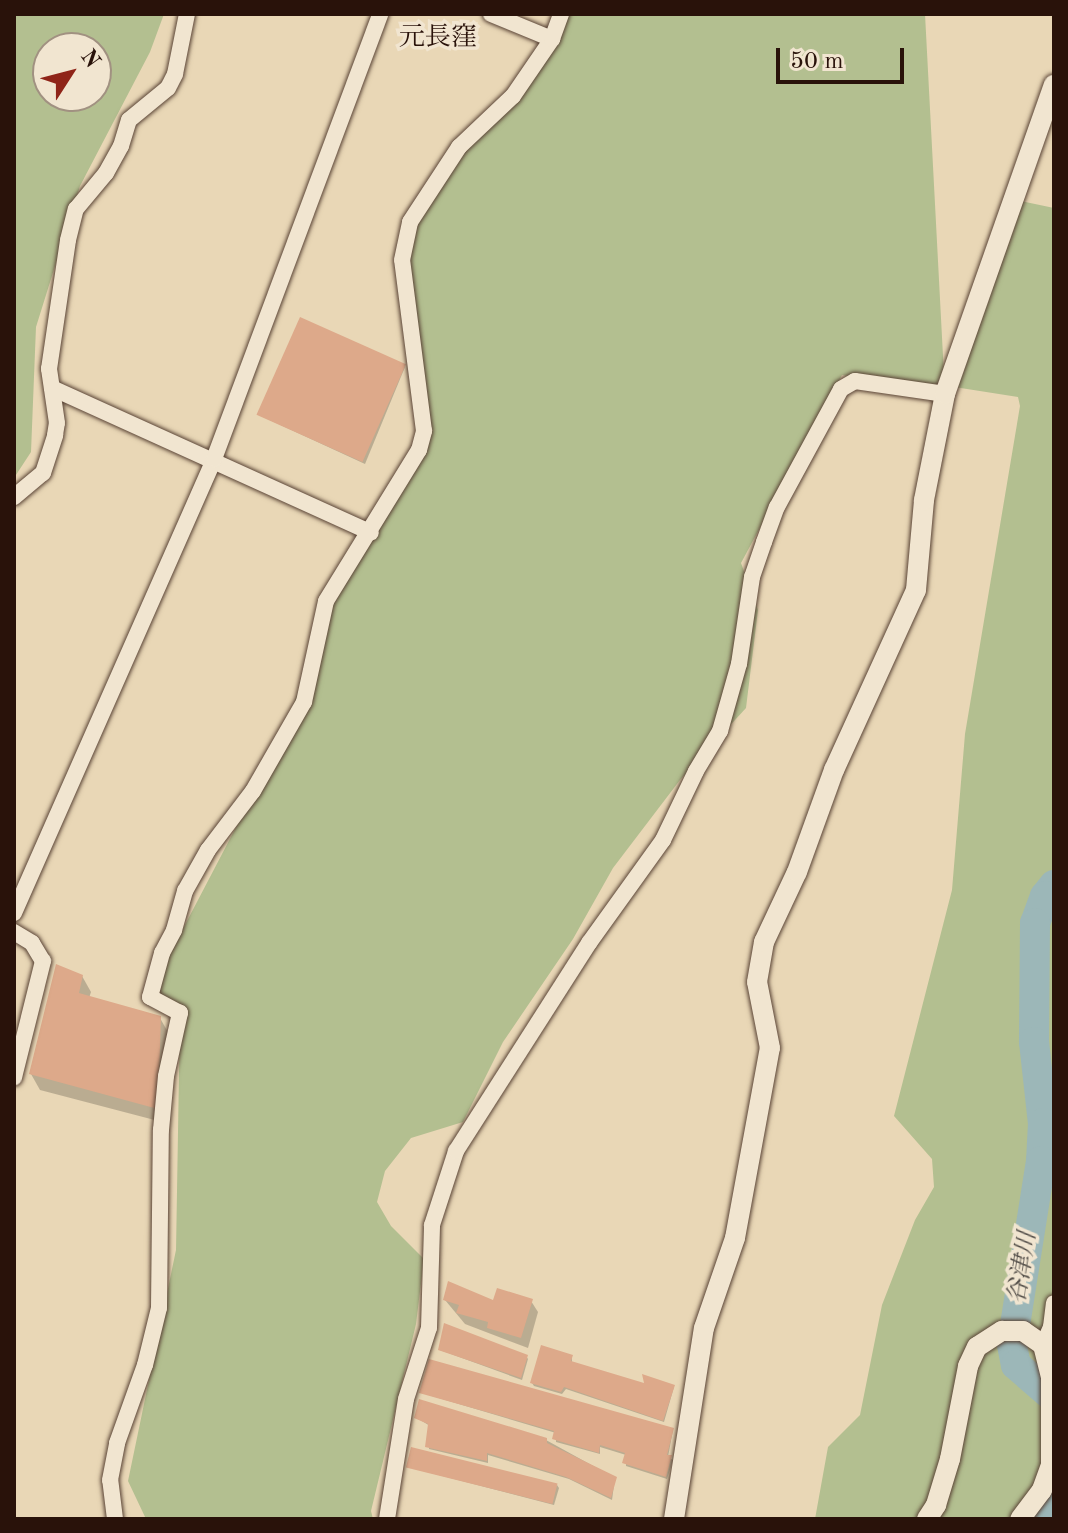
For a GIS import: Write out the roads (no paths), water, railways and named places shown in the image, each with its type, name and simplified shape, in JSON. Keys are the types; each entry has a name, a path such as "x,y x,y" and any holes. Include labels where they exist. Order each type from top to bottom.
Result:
{"street":[{"path":"14,497 45,468 57,423 49,369 68,240 76,209 106,173 121,146 129,120 168,88 175,74 187,14"},
{"path":"14,913 214,459 380,14"},
{"path":"491,14 552,39"},
{"path":"115,1519 110,1480 117,1443 145,1365 159,1308 161,1130 166,1076 180,1013 150,997 185,891 208,850 253,791 304,702 326,601 371,533 419,450 424,431 402,260 410,222 447,161 513,96 552,39 561,14"},
{"path":"674,1519 704,1328 735,1238 770,1048 757,982 764,942 797,872 834,770 916,590 924,500 945,394 1054,85"},
{"path":"387,1519 406,1399 429,1328 432,1225 456,1151 589,943 663,840 696,771 720,731 739,664 752,577 764,542 777,507 841,389 855,381 945,394"},
{"path":"52,388 214,459 371,533"},
{"path":"14,932 32,943 43,961 14,1077"},
{"path":"1020,1519 1042,1490 1051,1465 1051,1376 1043,1345 1051,1327 1054,1303"},
{"path":"927,1519 936,1505 950,1459 968,1366 977,1347 1002,1331 1023,1331 1043,1345"}],"waterway":[{"name":"谷津川","path":"1054,885 1045,896 1035,923 1034,1042 1043,1123 1041,1161 1012,1345 1016,1365 1054,1398"},
{"name":"谷津川","path":"1044,1519 1054,1500"}],"district":[{"name":"元長窪","path":"438,39"}]}
